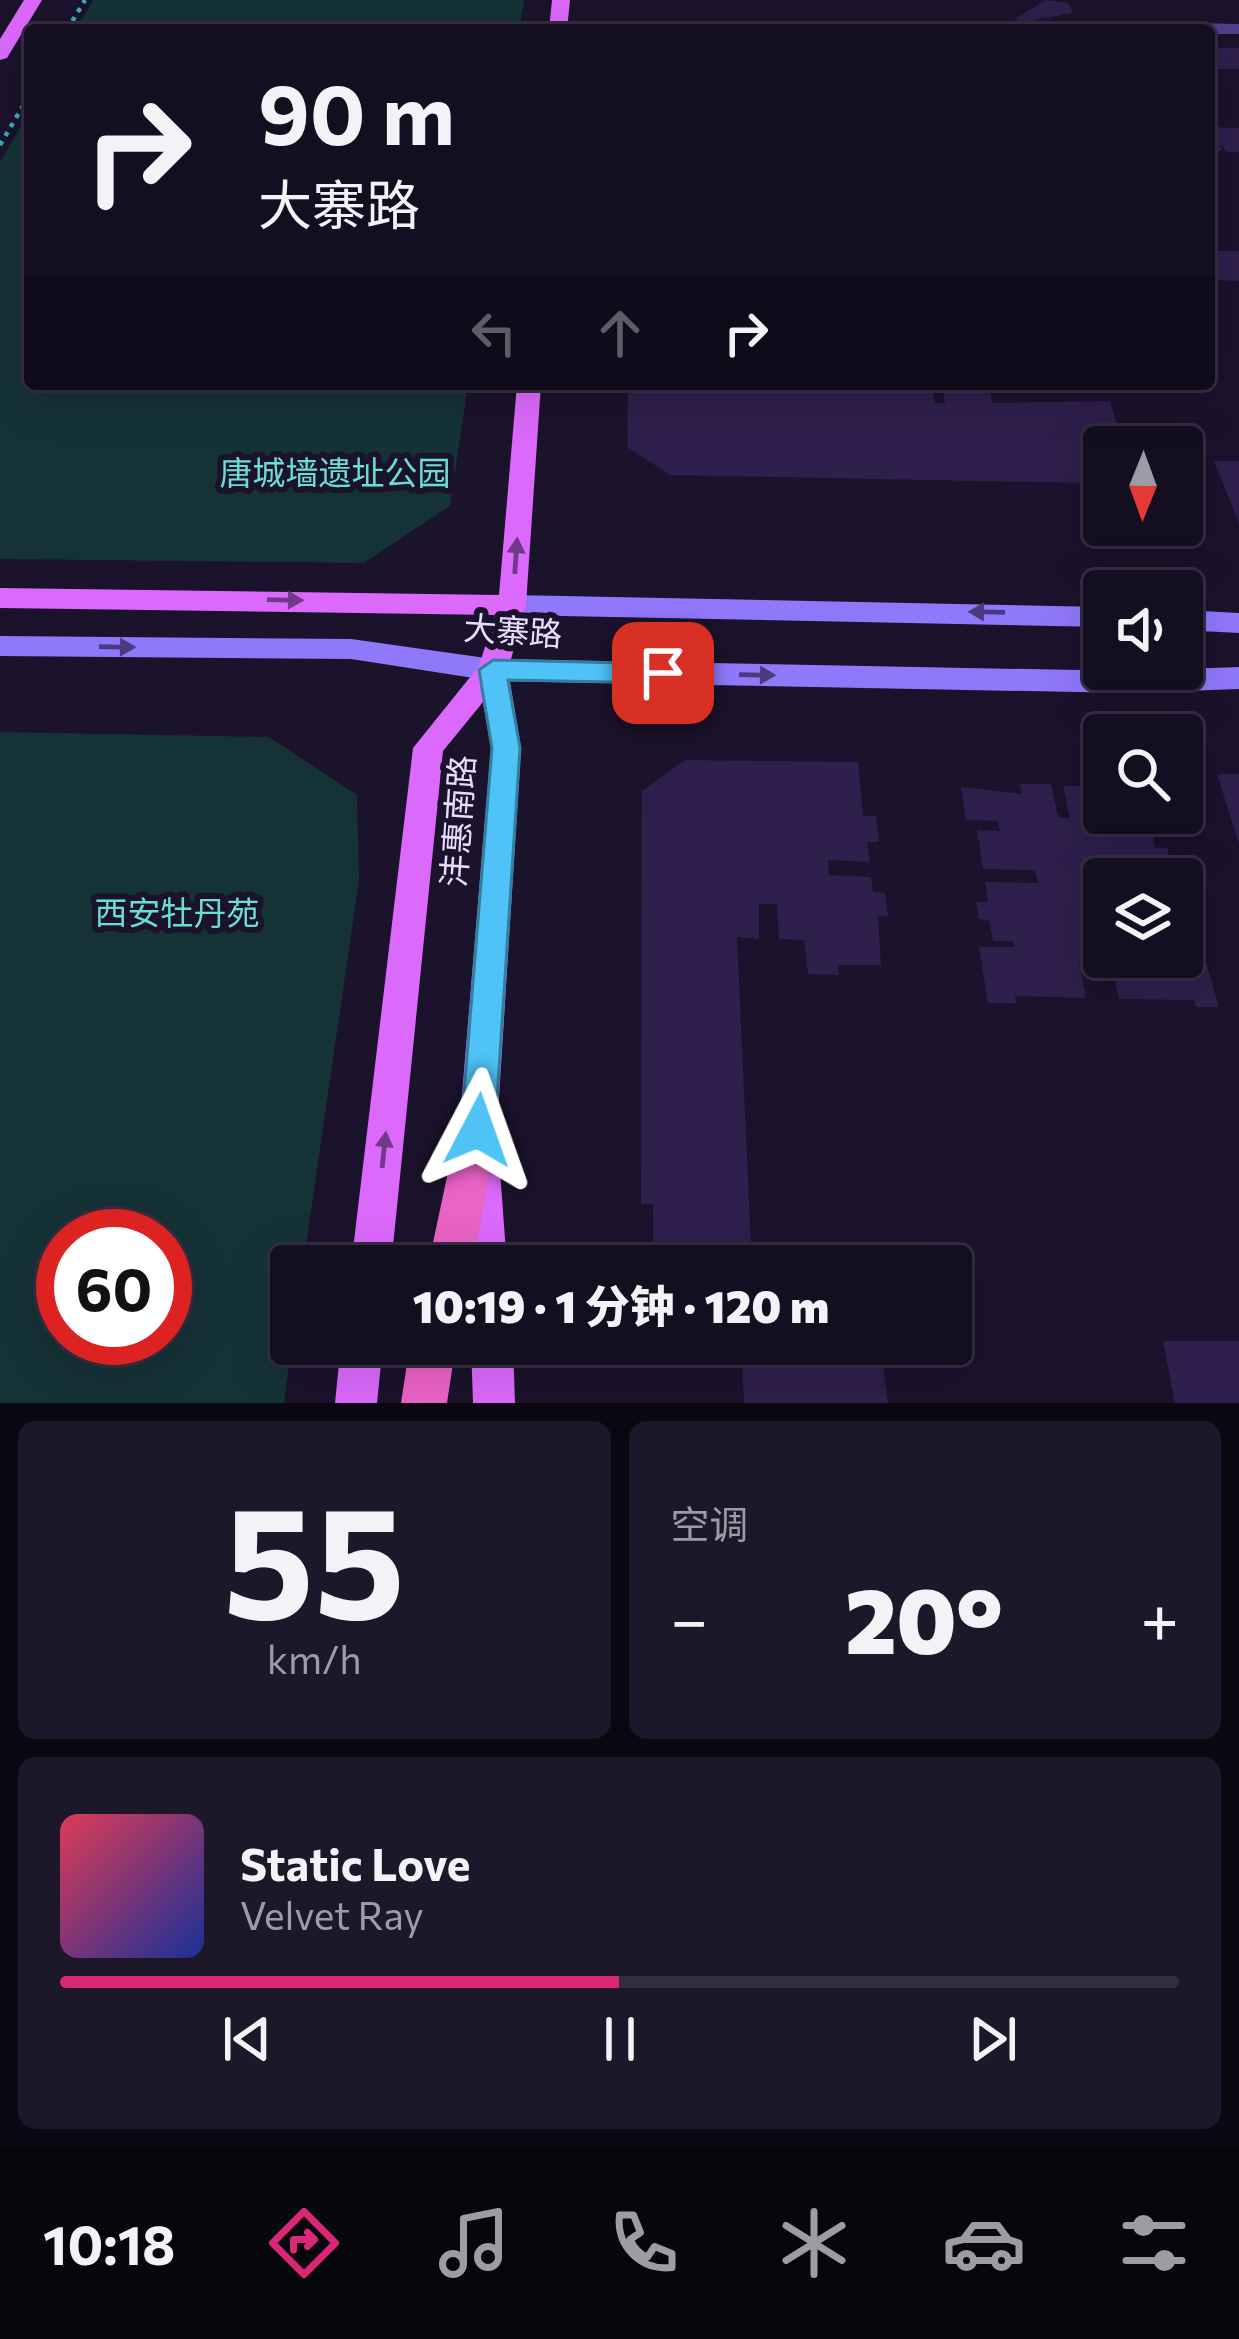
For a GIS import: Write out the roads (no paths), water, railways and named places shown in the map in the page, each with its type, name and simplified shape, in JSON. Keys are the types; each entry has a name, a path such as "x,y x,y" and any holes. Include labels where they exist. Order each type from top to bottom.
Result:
{"highway":[{"path":"453,1245 478,1130"},
{"path":"424,1403 430,1365"}],"main road":[{"path":"0,54 33,0"},
{"name":"沣惠南路","path":"486,1245 478,1130 506,748 493,670 512,605 529,390"},
{"path":"0,598 512,605"},
{"name":"大寨路","path":"512,605 1083,616"},
{"path":"1203,621 1239,623"},
{"name":"大寨路","path":"0,646 351,649 493,670 1129,682 1239,677"},
{"path":"373,1245 428,748 493,670"},
{"path":"356,1403 360,1365"},
{"path":"493,1365 494,1403"}],"park label":[{"name":"唐城墙遗址公园","path":"335,473"},
{"name":"西安牡丹苑","path":"177,913"}]}
